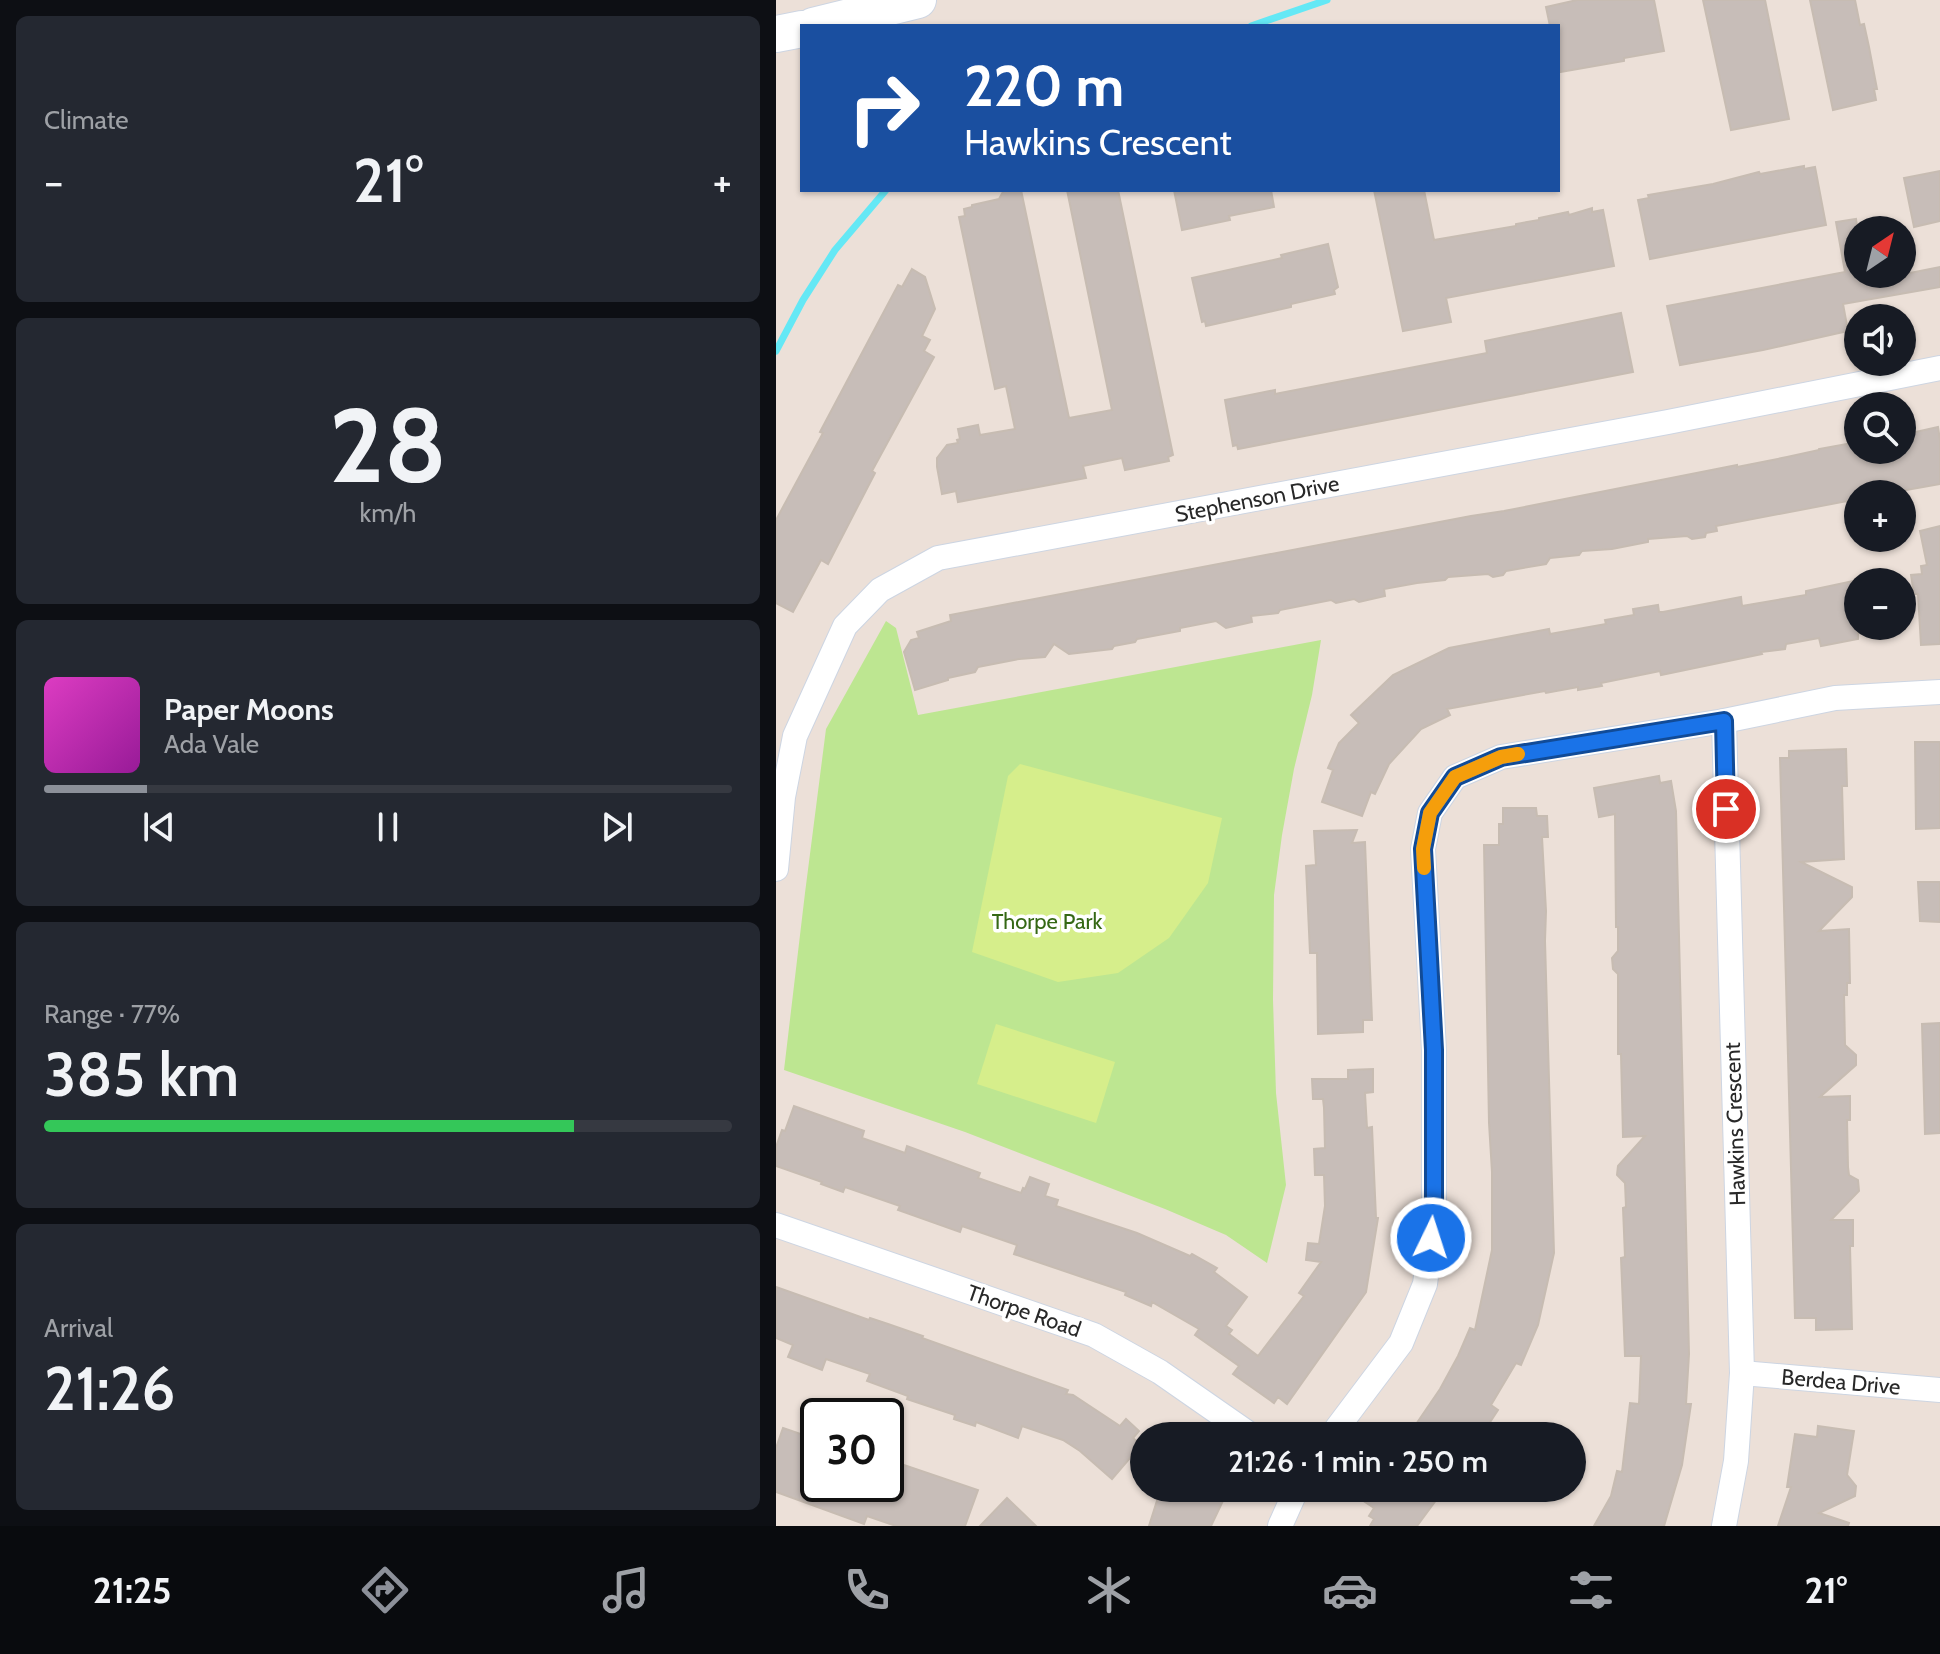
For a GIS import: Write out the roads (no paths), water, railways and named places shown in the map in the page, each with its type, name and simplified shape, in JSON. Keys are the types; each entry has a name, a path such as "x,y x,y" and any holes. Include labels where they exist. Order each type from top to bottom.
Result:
{"main road":[{"path":"821,24 918,0"},
{"path":"776,34 800,29"}],"street":[{"name":"Stephenson Drive","path":"776,869 783,797 795,736 845,626 880,590 938,558 1637,428 1940,368"},
{"path":"1342,1422 1401,1343 1425,1284 1434,1214 1434,1050 1423,849 1430,813 1455,777 1501,757 1724,721 1835,698 1940,692"},
{"name":"Hawkins Crescent","path":"1724,721 1742,1373 1736,1461 1724,1526"},
{"name":"Thorpe Road","path":"776,1225 1094,1335 1160,1372 1232,1422"},
{"name":"Berdea Drive","path":"1742,1373 1940,1390"},
{"path":"1280,1526 1291,1502"}],"waterway":[{"path":"1257,24 1327,0"},
{"path":"776,351 803,300 835,250 884,192"}],"park label":[{"name":"Thorpe Park","path":"1047,921"}]}
